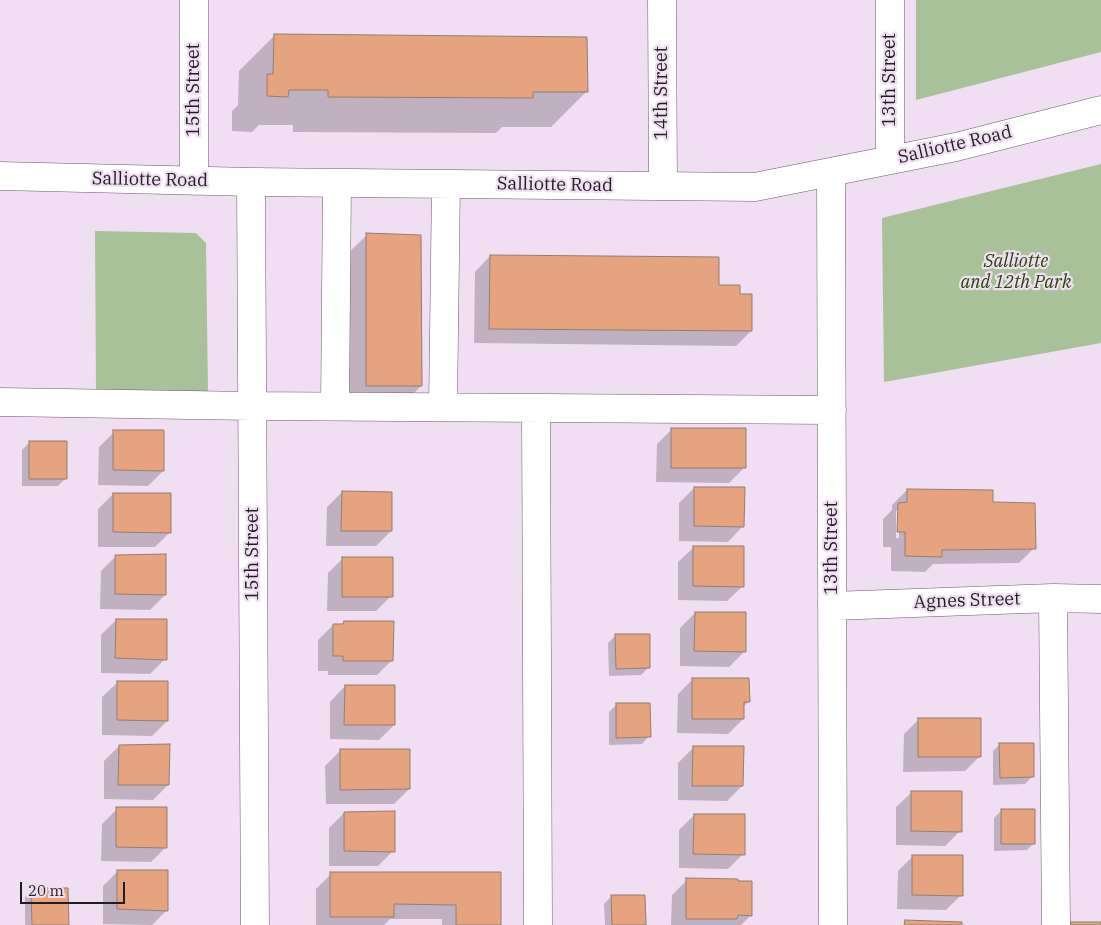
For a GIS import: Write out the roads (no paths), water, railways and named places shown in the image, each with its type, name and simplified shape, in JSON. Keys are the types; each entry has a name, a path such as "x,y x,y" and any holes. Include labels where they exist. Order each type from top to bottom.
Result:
{"street":[{"name":"15th Street","path":"194,0 194,181"},
{"name":"14th Street","path":"662,0 663,186"},
{"name":"13th Street","path":"890,0 890,160"},
{"name":"Salliotte Road","path":"0,176 252,182 755,187 956,147 1101,110"},
{"name":"13th Street","path":"831,172 833,925"},
{"name":"15th Street","path":"252,182 255,925"},
{"path":"335,406 337,183"},
{"path":"443,407 446,184"},
{"path":"0,402 253,406 832,410"},
{"path":"536,408 538,925"},
{"path":"1053,598 1056,925"},
{"name":"Agnes Street","path":"832,606 1053,598 1101,599"}],"park label":[{"name":"Salliotte and 12th Park","path":"1016,272"}]}
